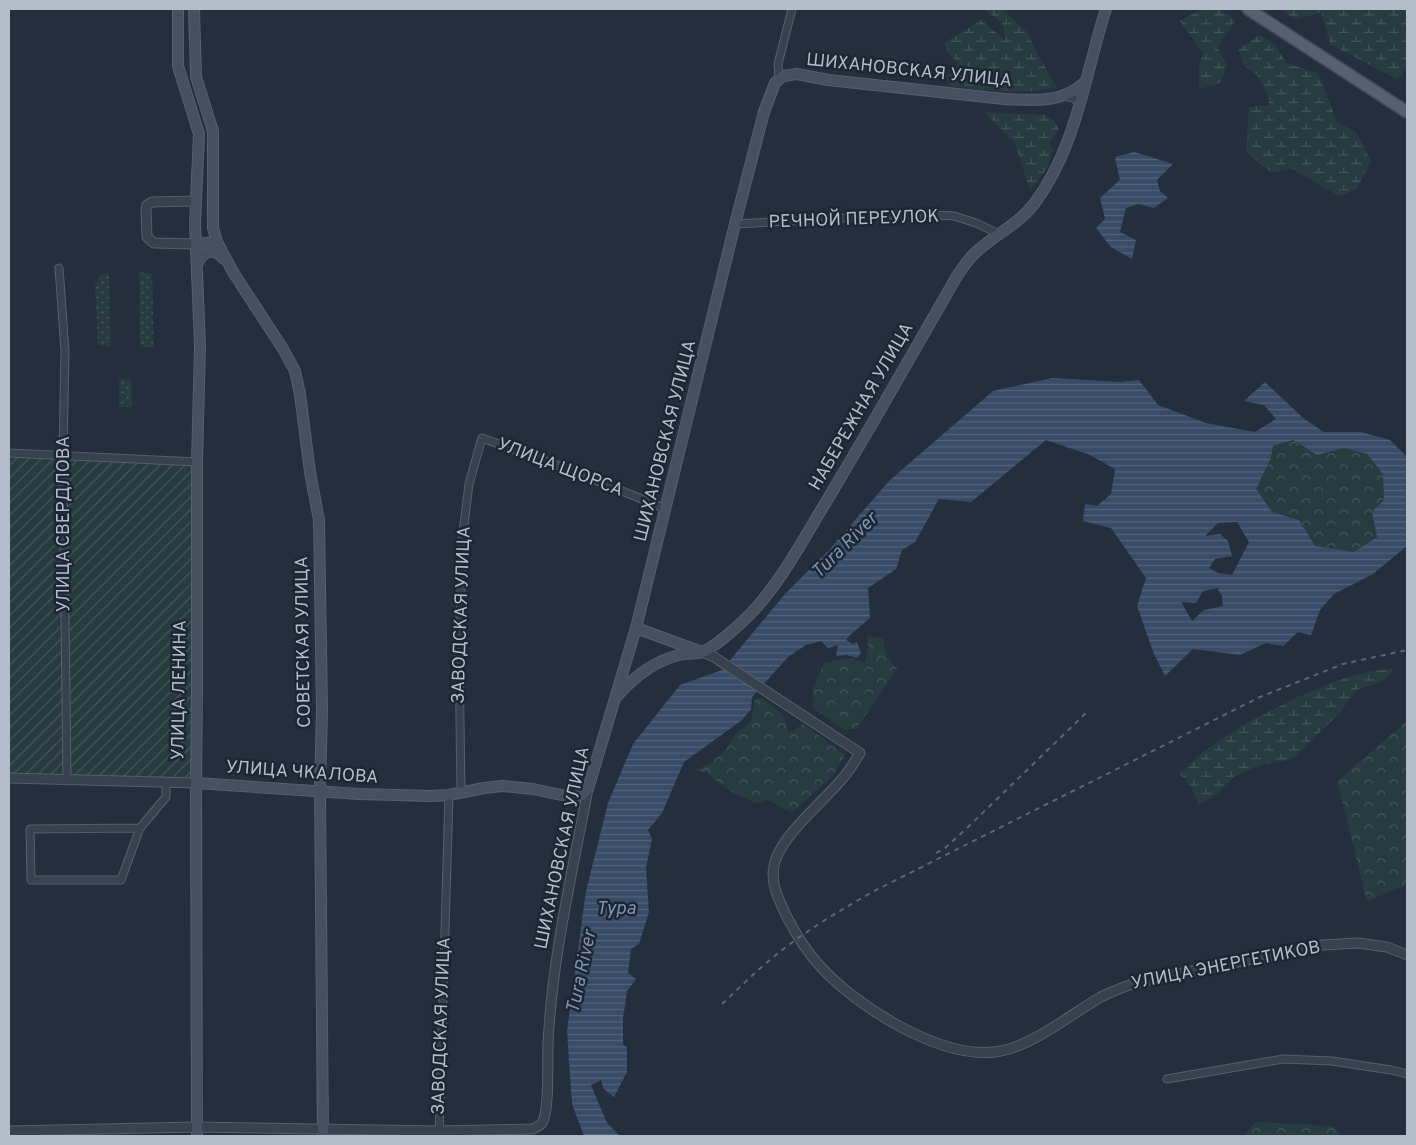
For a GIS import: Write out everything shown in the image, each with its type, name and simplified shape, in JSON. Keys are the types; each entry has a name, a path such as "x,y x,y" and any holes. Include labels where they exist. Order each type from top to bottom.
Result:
{"main road":[{"name":"УЛИЦА ЛЕНИНА","path":"178,9 178,64 199,132 196,201 200,346 197,462 197,1132"},
{"path":"194,9 196,77 213,130 207,134 199,132"},
{"name":"НАБЕРЕЖНАЯ УЛИЦА","path":"615,699 631,680 660,662 682,654 702,652 738,626 770,590 851,460 957,276 973,255 1020,219 1034,204 1048,182 1065,150 1106,9"},
{"path":"1248,9 1407,112"},
{"path":"178,64 190,67 195,63"},
{"name":"ШИХАНОВСКАЯ УЛИЦА","path":"588,789 636,628 735,224 767,101 775,83 779,78 786,75 797,74 828,80 1004,99 1044,99 1064,96 1076,90 1085,82"},
{"path":"184,84 193,81 198,83"},
{"name":"СОВЕТСКАЯ УЛИЦА","path":"213,130 213,228 217,242 227,262 295,371 319,520 322,710 320,790 323,1133"},
{"path":"196,201 212,201"},
{"path":"196,244 217,242"},
{"path":"197,264 201,256 206,252 213,252 227,262"},
{"path":"636,628 702,652"},
{"name":"УЛИЦА ЧКАЛОВА","path":"196,783 431,796 511,786 571,797 582,795 588,789"}],"street":[{"path":"779,78 778,64 792,9"},
{"path":"1064,96 1074,98 1080,102"},
{"path":"196,201 152,202 147,205 146,209 147,237 149,241 154,243 196,244"},
{"name":"РЕЧНОЙ ПЕРЕУЛОК","path":"735,224 917,214 954,216 976,223 999,234"},
{"name":"УЛИЦА СВЕРДЛОВА","path":"59,268 65,351 63,455 67,781"},
{"name":"УЛИЦА ЩОРСА","path":"482,438 568,469 666,509"},
{"name":"ЗАВОДСКАЯ УЛИЦА","path":"461,793 459,649 463,534 469,484 482,438"},
{"path":"9,453 197,462"},
{"name":"УЛИЦА ЭНЕРГЕТИКОВ","path":"702,652 714,657 860,753 843,778 788,839 776,858 773,880 777,897 798,938 819,966 834,980 885,1018 911,1032 960,1050 979,1052 1002,1051 1027,1041 1122,986 1143,981 1322,945 1358,944 1388,947 1407,955"},
{"name":"УЛИЦА ЧКАЛОВА","path":"9,778 196,783"},
{"path":"140,828 30,829 31,880 121,880 140,828 166,797 166,782"},
{"name":"ШИХАНОВСКАЯ УЛИЦА","path":"439,1134 533,1129 543,1122 547,1106 547,1058 552,985 588,789"},
{"name":"ЗАВОДСКАЯ УЛИЦА","path":"439,1134 448,795"},
{"path":"1167,1079 1283,1059 1332,1061 1407,1074"},
{"path":"9,1131 73,1133 439,1134"}],"green space":[{"path":"984,9 1002,9 1027,32 1057,88 1017,91 950,86 944,74 954,74 958,64 948,52 944,43 981,20 1006,41 1003,24"},
{"path":"1202,9 1218,9 1236,20 1217,47 1227,66 1220,83 1199,89 1199,66 1203,54 1180,21"},
{"path":"1281,9 1407,9 1407,66 1398,80 1330,44 1321,12 1296,20"},
{"path":"1259,35 1275,44 1286,63 1318,73 1337,122 1357,133 1371,161 1357,189 1339,196 1293,169 1271,172 1246,152 1249,107 1269,105 1269,98 1257,75 1245,66 1238,50"},
{"path":"984,112 1045,115 1053,120 1059,129 1049,144 1053,150 1048,167 1030,191 1015,143"},
{"path":"139,272 152,274 154,347 140,347"},
{"path":"101,274 109,274 111,347 98,345 95,285"},
{"path":"119,379 131,379 132,407 119,407"},
{"path":"1293,440 1317,455 1344,448 1367,454 1383,474 1384,500 1372,512 1377,536 1354,552 1315,546 1299,520 1272,512 1256,490 1271,458 1274,446"},
{"path":"9,453 197,462 196,783 9,778"},
{"path":"867,635 883,639 887,657 897,669 856,729 844,729 813,708 813,688 824,663 849,658 865,663 868,647"},
{"path":"1391,669 1392,671 1383,681 1358,689 1340,713 1292,759 1262,765 1235,776 1218,793 1199,805 1191,787 1180,774 1203,752 1216,743 1242,726 1284,704 1323,686 1349,677 1377,670"},
{"path":"761,698 783,714 789,733 803,724 845,755 834,774 792,813 767,800 757,804 725,788 707,773 695,770 710,764 724,751 736,734 751,721 755,699"},
{"path":"1407,721 1407,885 1367,901 1337,781"},
{"path":"1256,1122 1333,1126 1342,1136 1243,1136"}],"water":[{"path":"1134,152 1173,164 1157,180 1160,191 1168,198 1154,208 1138,204 1126,208 1120,232 1136,240 1132,259 1111,247 1096,228 1105,219 1100,198 1120,180 1115,157"},
{"path":"1052,378 1121,382 1139,380 1158,405 1206,423 1255,432 1276,419 1264,405 1244,401 1265,382 1303,418 1324,432 1361,432 1390,440 1407,457 1407,546 1373,574 1334,594 1320,610 1311,635 1298,632 1283,646 1266,643 1240,655 1193,649 1165,676 1154,654 1137,606 1146,578 1111,528 1083,521 1085,504 1097,506 1111,494 1115,469 1090,455 1046,440 971,502 939,499 915,542 902,550 896,569 868,588 870,618 846,640 853,644 857,642 861,653 857,658 847,655 836,656 838,645 828,648 821,641 806,645 788,657 752,697 751,709 742,720 684,762 662,813 648,830 652,839 646,868 649,912 639,944 631,949 628,973 636,979 627,991 623,1018 623,1045 627,1047 627,1072 614,1097 603,1088 601,1080 591,1085 607,1123 620,1136 584,1136 572,1104 567,1031 586,891 608,803 633,744 680,685 722,670 785,594 829,550 890,480 993,391","holes":["1293,440 1317,455 1344,448 1367,454 1383,474 1384,500 1372,512 1377,537 1354,552 1315,546 1299,520 1272,512 1256,489 1271,458 1273,446","1237,522 1249,542 1232,575 1218,573 1209,568 1215,559 1232,556 1228,541 1220,534 1205,536 1218,523","1217,588 1222,596 1223,606 1204,610 1192,621 1181,602 1196,603 1203,591"]}],"railway":[{"path":"722,1004 790,944 832,915 876,890 1260,697 1343,664 1407,650"},
{"path":"936,853 945,848 967,828 1087,712"}],"water label":[{"name":"Tura River","path":"845,546"},
{"name":"Тура","path":"616,909"},
{"name":"Tura River","path":"582,972"}]}
